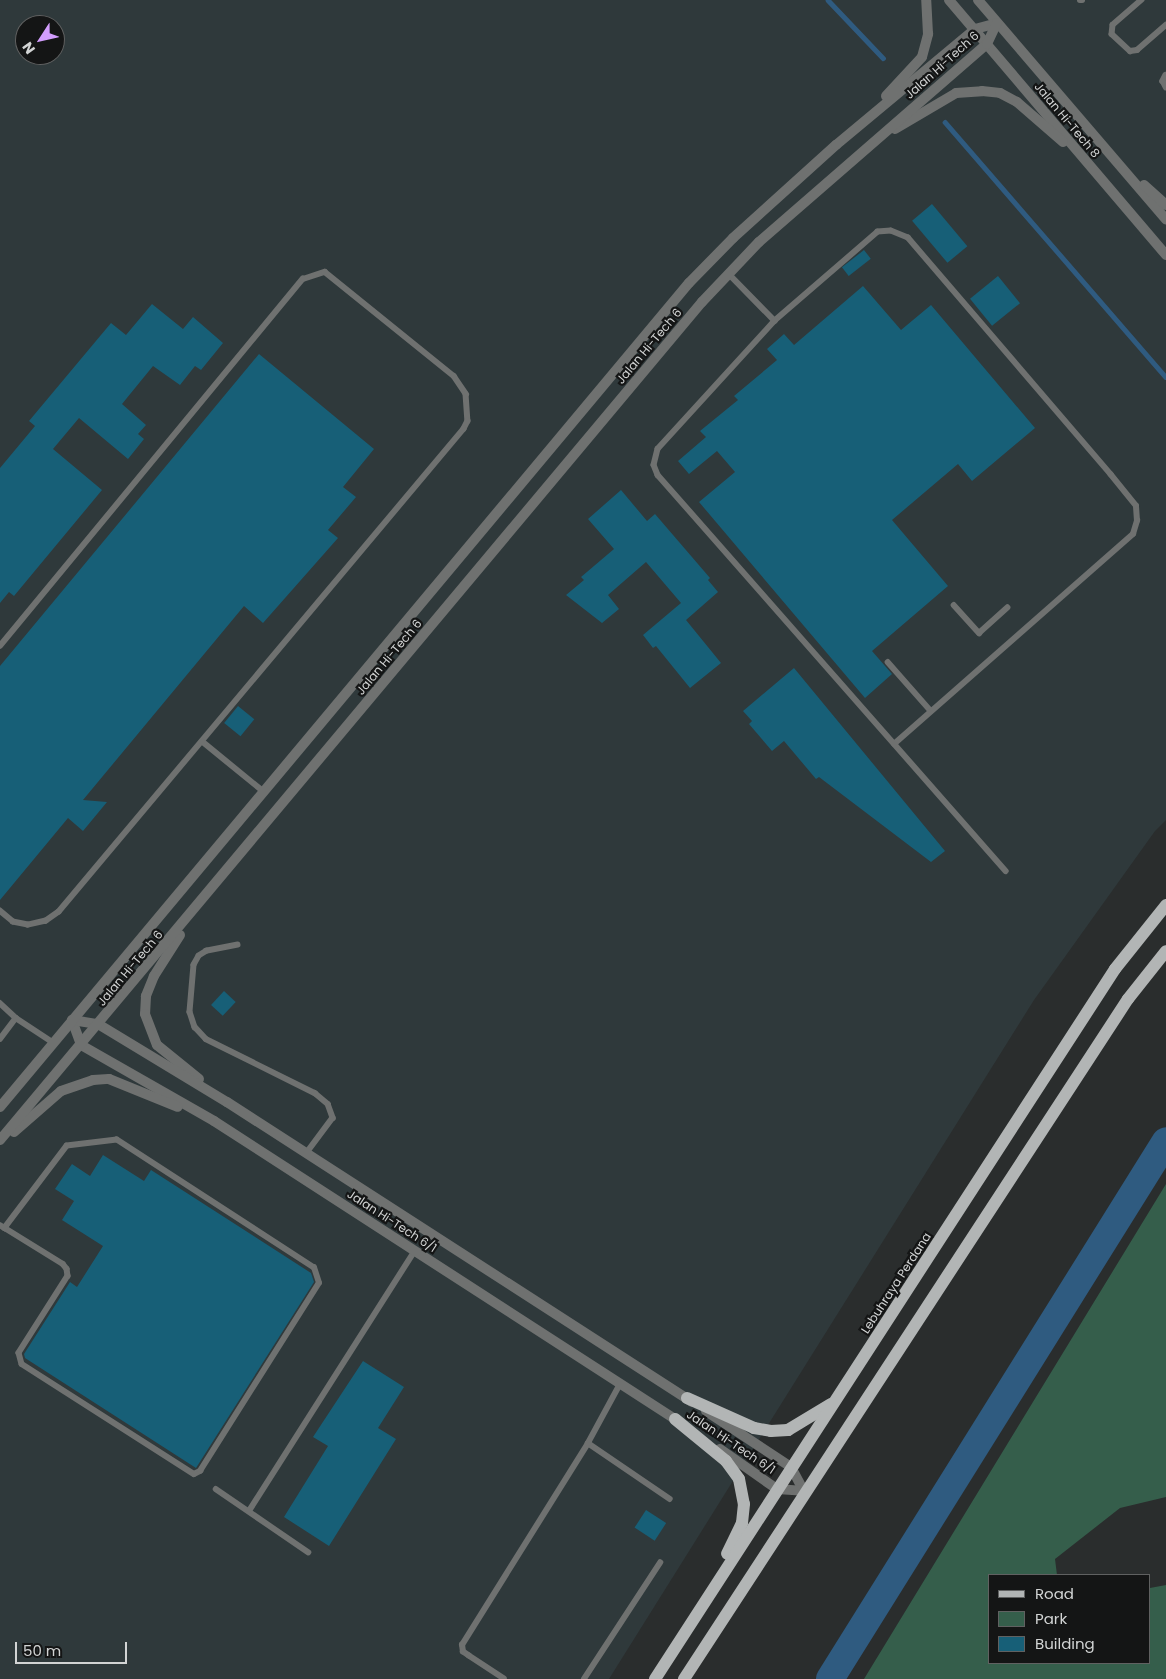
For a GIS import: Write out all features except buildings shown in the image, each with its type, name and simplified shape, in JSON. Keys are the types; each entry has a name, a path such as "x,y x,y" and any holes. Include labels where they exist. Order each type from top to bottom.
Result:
{"main road":[{"name":"Lebuhraya Perdana","path":"654,1679 1115,969 1166,905"},
{"path":"684,1679 804,1491 1128,999 1166,951"},
{"path":"687,1398 754,1428 771,1431 794,1427 837,1399"},
{"path":"675,1419 726,1461 739,1479 744,1504 742,1523 706,1600"}],"street":[{"path":"858,126 922,57 928,34 926,0"},
{"name":"Jalan Hi-Tech 8","path":"949,0 1166,255"},
{"name":"Jalan Hi-Tech 8","path":"978,0 1166,219"},
{"name":"Jalan Hi-Tech 6","path":"0,1106 689,283 733,238 858,126 975,29 997,22"},
{"name":"Jalan Hi-Tech 6","path":"0,1140 82,1045 728,273 870,144 987,44 997,22"},
{"path":"870,144 956,93 982,90 1000,93 1016,102 1087,162"},
{"path":"1116,162 1166,205"},
{"path":"202,900 154,976 146,996 145,1014 157,1045 227,1102"},
{"path":"72,1020 82,1045"},
{"name":"Jalan Hi-Tech 6/1","path":"72,1020 98,1024 227,1102 687,1398 790,1467 804,1491"},
{"name":"Jalan Hi-Tech 6/1","path":"82,1045 214,1121 675,1419 777,1488 804,1491"},
{"path":"0,1145 60,1091 93,1080 109,1079 214,1121"}],"lane":[{"path":"1142,0 1113,24 1112,34 1130,51 1137,50 1166,25"},
{"path":"1166,75 1163,81 1166,87"},
{"path":"894,744 1133,534 1137,521 1136,506 908,238 891,231 878,232 774,321 658,449 654,465 658,475 1006,872"},
{"path":"0,646 303,279 325,272 454,376 466,394 468,421 204,742 59,912 46,921 28,926 14,922 0,911"},
{"path":"728,273 774,321"},
{"path":"954,605 979,633 1007,608"},
{"path":"888,662 931,712"},
{"path":"204,742 263,791"},
{"path":"238,945 207,951 199,956 194,966 190,1012 192,1019 206,1039 316,1093 328,1104 333,1118 307,1154"},
{"path":"0,1003 16,1018 54,1043"},
{"path":"0,1039 16,1018"},
{"path":"117,1140 314,1268 319,1283 200,1471 194,1474 22,1364 19,1353 68,1276 63,1264 3,1226 67,1146 117,1140"},
{"path":"249,1511 415,1250"},
{"path":"504,1679 468,1656 462,1645 588,1442 620,1384"},
{"path":"588,1442 670,1500"},
{"path":"216,1489 308,1552"},
{"path":"584,1679 660,1563"}],"shaded area":[{"path":"0,0 1166,0 1166,820 1155,831 1034,1000 609,1679 0,1679"}],"green space":[{"path":"1166,1184 1166,1497 1120,1508 1055,1559 1057,1574 988,1574 988,1664 1151,1664 1151,1588 1166,1585 1166,1679 864,1679"}],"waterway":[{"path":"828,0 883,58"},
{"path":"945,122 1166,377"},
{"path":"830,1679 1166,1141"}]}
